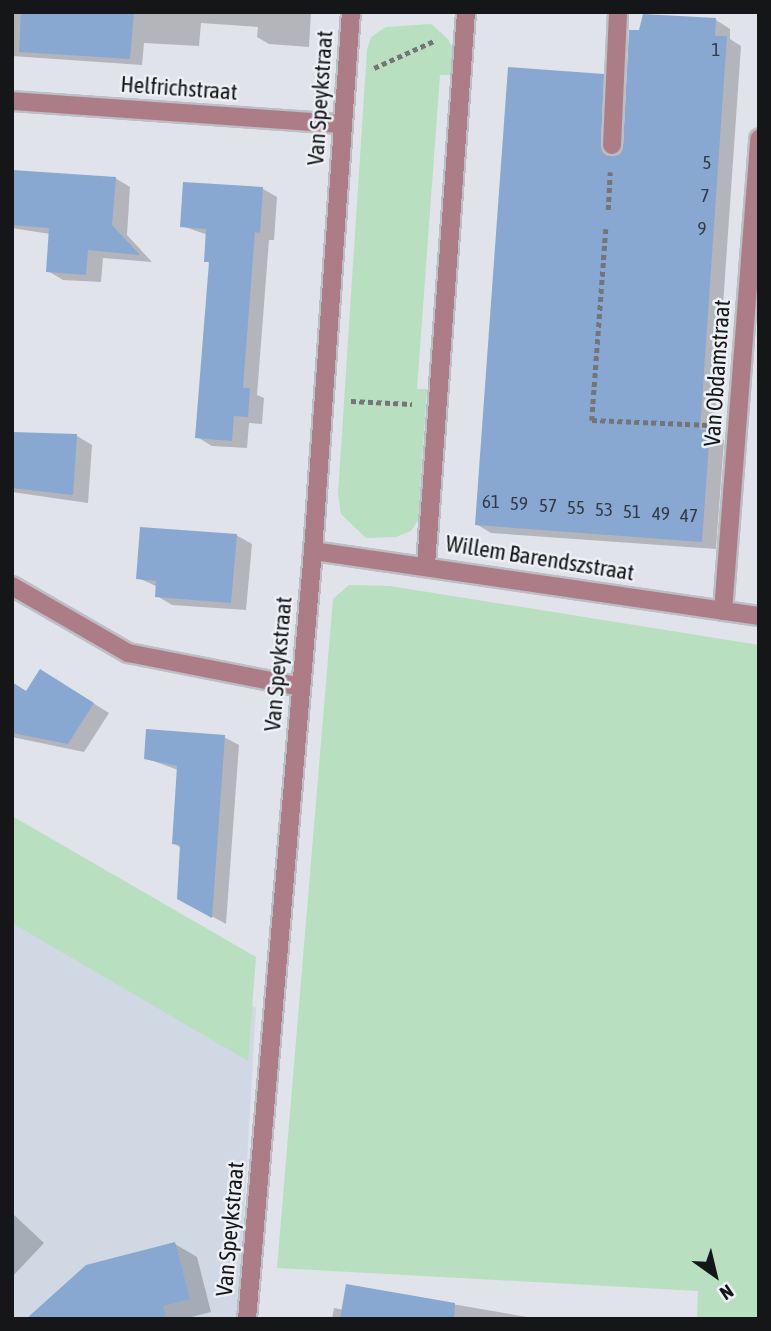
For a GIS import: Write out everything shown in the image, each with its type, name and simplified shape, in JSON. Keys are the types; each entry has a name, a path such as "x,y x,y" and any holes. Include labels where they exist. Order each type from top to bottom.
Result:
{"street":[{"name":"Van Speykstraat","path":"247,1319 313,551 351,12"},
{"path":"425,565 466,12"},
{"path":"612,145 618,12"},
{"name":"Helfrichstraat","path":"12,101 342,124"},
{"name":"Van Obdamstraat","path":"723,611 759,138"},
{"name":"Willem Barendszstraat","path":"313,551 425,565 759,616"},
{"path":"12,586 128,653 301,687"}],"path":[{"path":"346,70 371,69 450,33 464,35"},
{"path":"608,210 612,145"},
{"path":"606,229 592,420 737,426"},
{"path":"323,399 437,405"}],"shaded area":[{"path":"12,859 256,1008 238,1319 12,1319"}],"green space":[{"path":"431,24 448,39 455,53 454,75 440,75 417,389 427,389 418,520 411,531 396,537 366,538 341,514 338,494 367,50 371,37 386,27"},
{"path":"349,585 390,586 759,645 759,1319 697,1319 698,1291 277,1268 333,599"},
{"path":"12,816 256,957 248,1061 12,923"}],"building":[{"path":"21,12 134,12 130,59 19,52"},
{"path":"643,14 716,18 715,36 727,36 700,430 710,430 702,542 475,525 508,67 604,74 601,145 605,154 617,155 623,146 629,30 639,30"},
{"path":"12,170 116,177 112,225 140,255 88,250 86,275 46,272 49,228 12,225"},
{"path":"183,182 263,187 260,233 255,232 243,388 250,388 248,417 234,416 232,441 195,438 209,262 204,262 206,229 180,227"},
{"path":"12,432 77,434 73,495 12,488"},
{"path":"140,527 237,534 231,603 155,597 156,581 136,579"},
{"path":"40,669 94,703 68,744 12,733 12,682 26,691"},
{"path":"146,729 225,735 212,918 177,899 180,845 172,844 177,766 144,759"},
{"path":"175,1242 190,1299 163,1306 166,1319 26,1319 86,1265"},
{"path":"346,1284 455,1303 454,1319 340,1319"}]}
